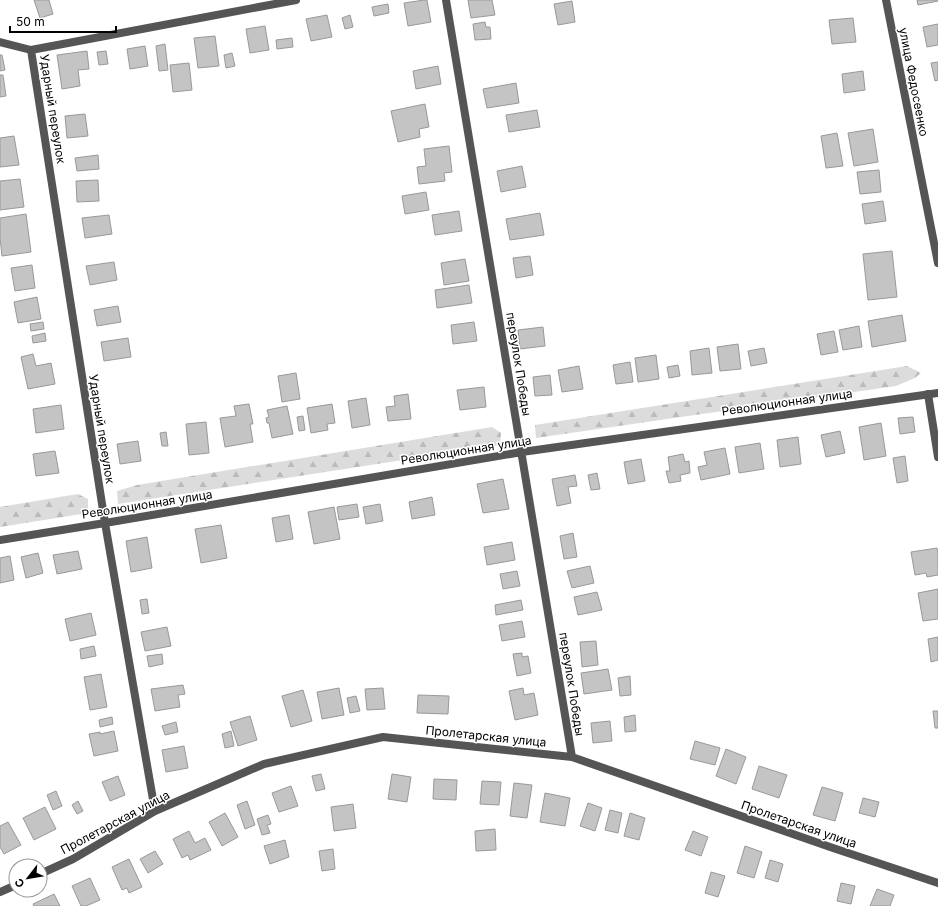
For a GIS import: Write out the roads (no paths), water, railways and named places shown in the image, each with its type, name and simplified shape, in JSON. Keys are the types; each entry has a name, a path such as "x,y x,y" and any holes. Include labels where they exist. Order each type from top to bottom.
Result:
{"street":[{"path":"0,42 31,50 296,0"},
{"name":"переулок Победы","path":"446,0 572,757"},
{"name":"улица Федосеенко","path":"886,0 938,260"},
{"name":"Ударный переулок","path":"31,50 105,523 156,811"},
{"name":"Революционная улица","path":"0,540 522,452 938,393"},
{"path":"928,394 938,457"},
{"name":"Пролетарская улица","path":"48,870 73,859 156,811 264,764 383,737 572,757 938,883"}]}
